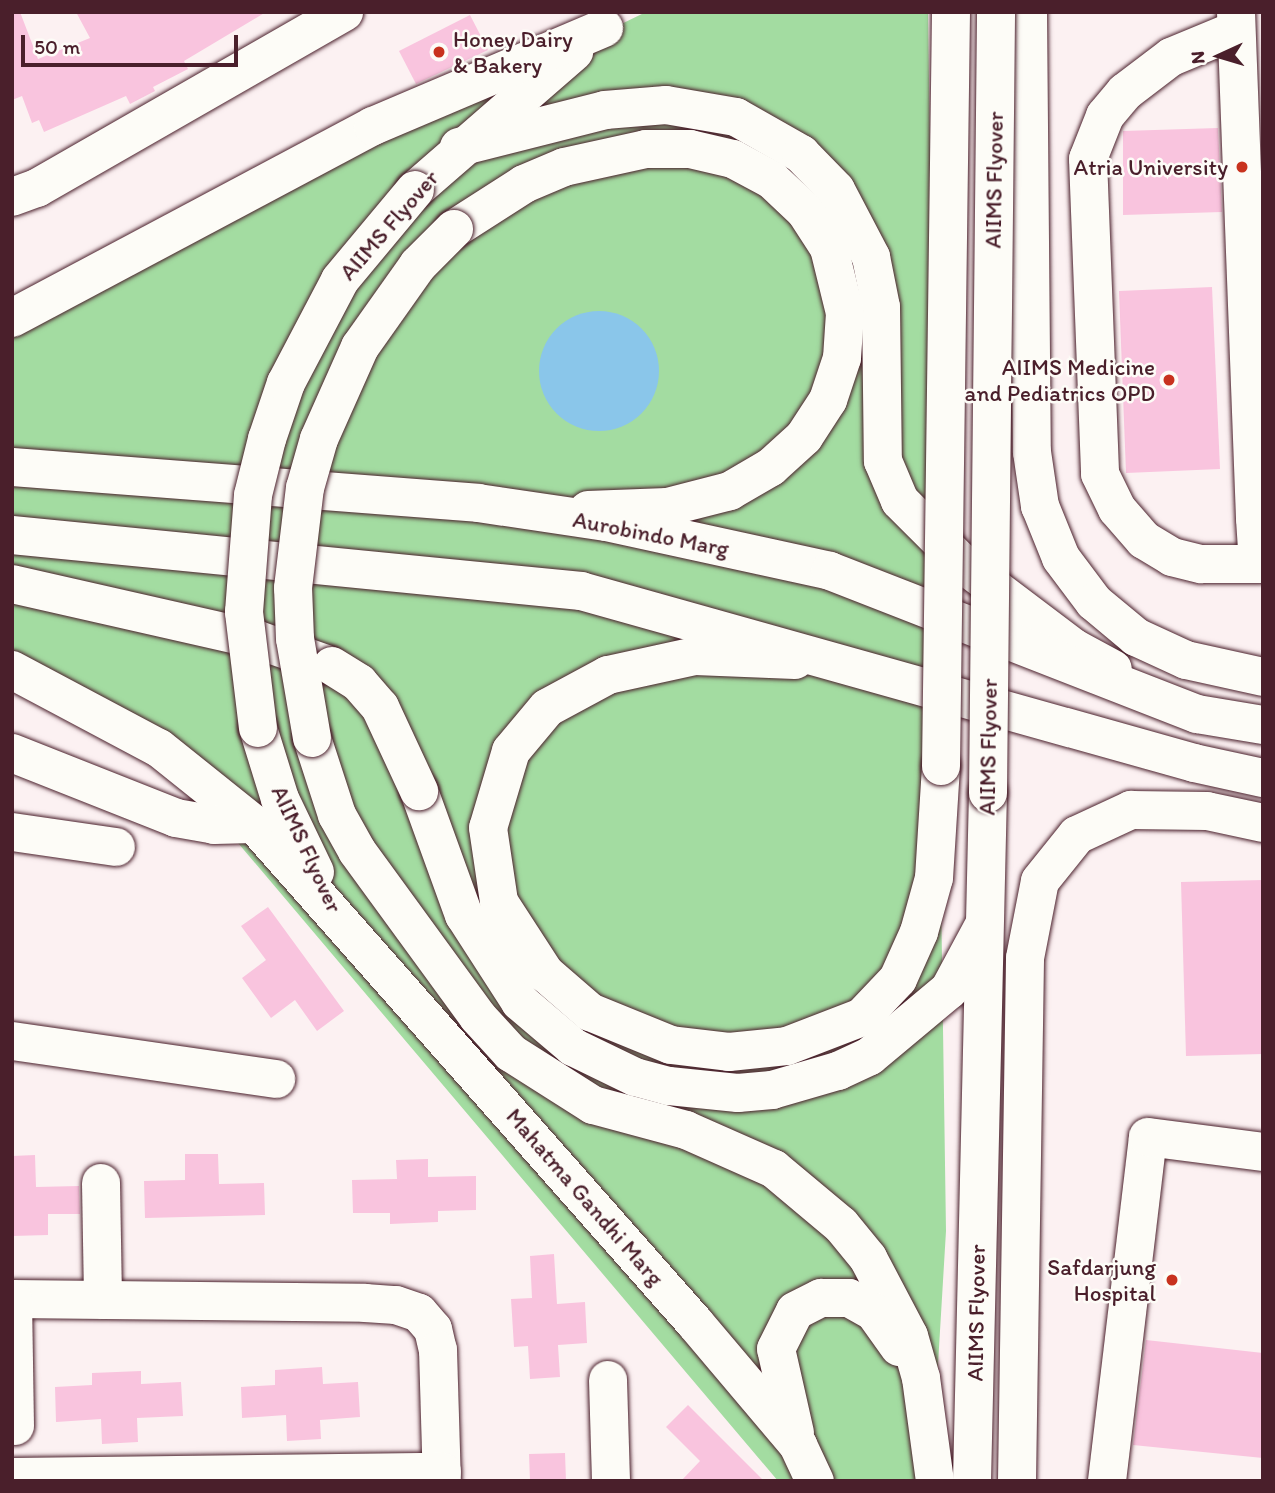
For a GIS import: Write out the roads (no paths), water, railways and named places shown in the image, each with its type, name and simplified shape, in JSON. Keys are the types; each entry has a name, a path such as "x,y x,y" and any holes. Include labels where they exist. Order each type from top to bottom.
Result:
{"main road":[{"path":"847,663 695,656 608,675 569,692 527,728 499,776 488,828 492,878 510,925 566,994 615,1026 699,1050 758,1051 839,1030 881,999 911,957 919,932 941,822 951,12"},
{"name":"AIIMS Flyover","path":"972,1481 985,925 996,12"},
{"path":"1028,12 1032,452 1040,506 1061,558 1085,591 1136,637 1186,660 1263,677"},
{"path":"12,197 37,188 342,13"},
{"path":"12,318 373,126 614,20"},
{"name":"AIIMS Flyover","path":"342,923 294,832 258,728 244,612 252,507 267,439 301,351 340,280 415,190 459,147 614,20"},
{"path":"1236,21 1260,564 1201,564 1172,557 1144,540 1117,509 1100,460 1088,159 1105,116 1125,92 1171,57 1236,21"},
{"path":"459,147 605,110 666,105 736,117 801,154 836,190 871,257 881,307 883,461 900,501 964,565 1074,648 1197,714"},
{"path":"478,503 634,511 730,491 789,453 817,419 842,358 845,313 833,259 805,211 772,180 712,153 646,149 564,167 524,184 454,229 411,275 360,347 319,439 305,488 293,588 295,639 312,738 337,815 357,850 503,1044 550,1082 593,1105 716,1142 774,1169 810,1195 868,1258 909,1336 921,1378 935,1481"},
{"name":"Aurobindo Marg","path":"12,467 478,503 606,522 830,571 1197,714 1263,725"},
{"path":"12,535 581,591 847,663 1194,763 1263,778"},
{"path":"12,584 258,640 332,666 359,683 380,707 419,791 464,915 520,1002 604,1064 669,1086 726,1093 772,1090 838,1071 870,1056 899,1037 950,990 985,925"},
{"path":"12,670 159,748 254,824 342,923"},
{"path":"12,753 134,799 176,818 214,825 254,824"},
{"path":"1017,1481 1025,958 1040,881 1077,835 1131,810 1208,811 1263,823"},
{"path":"12,832 116,847"},
{"name":"Mahatma Gandhi Marg","path":"342,923 798,1445 815,1481"},
{"path":"12,1041 276,1079"},
{"path":"1107,1481 1148,1137 1263,1152"},
{"path":"101,1183 103,1300"},
{"path":"798,1445 776,1349 786,1322 807,1303 834,1297 862,1304 921,1378"},
{"path":"12,1477 442,1476 438,1350 433,1329 419,1313 375,1304 13,1298 15,1426"},
{"path":"608,1380 611,1481"}],"water":[{"path":"599,311 622,316 641,329 654,348 659,371 654,394 641,413 622,426 599,431 576,426 557,413 544,394 539,371 544,348 557,329 576,316"}],"place":[{"name":"Honey Dairy & Bakery","path":"439,52"},
{"name":"Atria University","path":"1242,167"},
{"name":"AIIMS Medicine and Pediatrics OPD","path":"1169,380"},
{"name":"Safdarjung Hospital","path":"1172,1280"}]}
